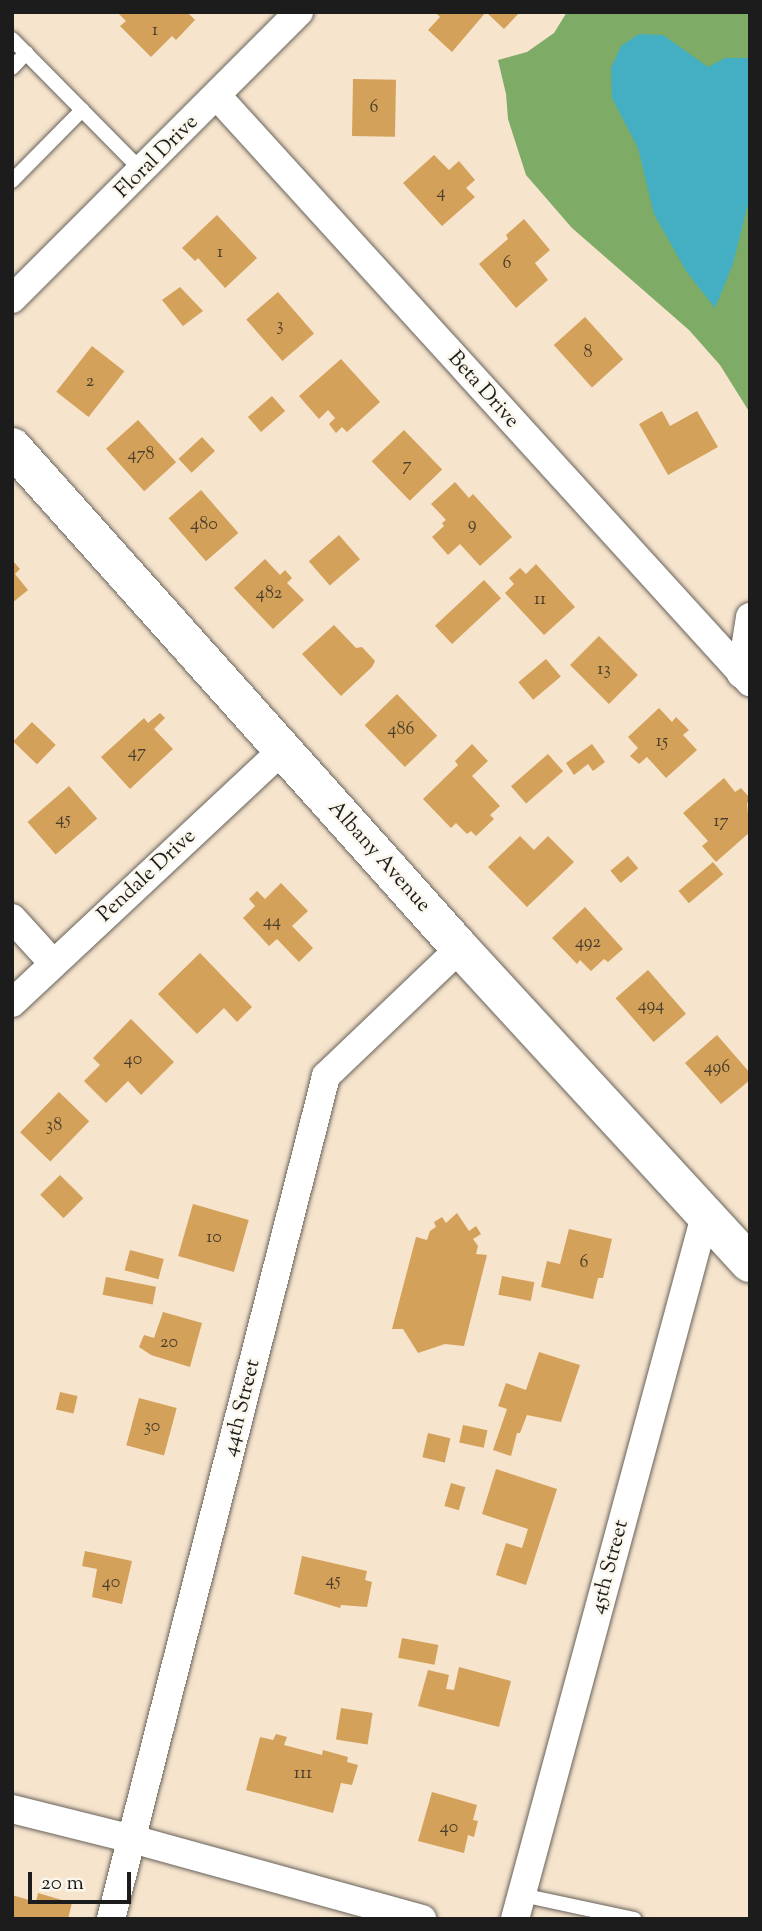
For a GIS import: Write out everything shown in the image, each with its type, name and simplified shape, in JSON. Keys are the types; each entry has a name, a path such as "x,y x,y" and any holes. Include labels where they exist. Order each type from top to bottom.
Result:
{"street":[{"name":"Floral Drive","path":"12,299 218,96 299,12"},
{"name":"Beta Drive","path":"218,96 746,678"},
{"name":"Albany Avenue","path":"12,447 460,948 750,1263"},
{"path":"746,678 750,617"},
{"name":"Pendale Drive","path":"12,1003 282,750"},
{"path":"12,918 53,963"},
{"name":"44th Street","path":"111,1919 326,1076 460,948"},
{"name":"45th Street","path":"519,1907 705,1216"},
{"path":"12,1809 132,1839 422,1919"}],"lane":[{"path":"12,39 142,171"},
{"path":"12,68 26,53"},
{"path":"12,181 82,110"},
{"path":"519,1907 634,1919"}],"green space":[{"path":"567,12 750,12 750,413 720,365 689,330 572,228 526,175 508,119 506,94 498,60 527,52 554,33"}],"water":[{"path":"639,34 663,35 708,67 725,58 750,58 750,196 733,264 715,308 686,271 654,214 638,148 612,98 611,68 621,46"}],"building":[{"path":"117,12 187,12 195,20 176,40 172,36 151,57 120,26 126,21"},
{"path":"435,12 486,12 452,52 428,30 440,17"},
{"path":"486,12 520,12 504,29"},
{"path":"353,79 396,80 395,137 352,136"},
{"path":"434,155 449,170 459,161 475,180 466,188 475,197 442,226 403,183"},
{"path":"217,215 257,258 225,288 198,258 195,261 182,248"},
{"path":"524,219 550,250 535,263 548,280 516,308 479,264 508,239 506,235"},
{"path":"180,287 203,311 183,326 162,300"},
{"path":"278,292 314,334 282,361 246,320"},
{"path":"585,317 623,359 592,387 554,345"},
{"path":"92,346 124,371 89,417 56,392"},
{"path":"341,359 380,402 347,432 342,427 336,433 329,424 335,418 328,410 319,419 299,396"},
{"path":"272,396 285,411 261,432 248,417"},
{"path":"662,411 670,426 697,411 718,447 668,475 639,424"},
{"path":"138,420 176,462 144,491 106,449"},
{"path":"404,430 442,470 410,501 372,461"},
{"path":"202,437 215,451 192,473 179,459"},
{"path":"455,482 469,498 473,494 512,537 480,566 460,544 448,555 432,537 444,526 442,523 446,520 431,504"},
{"path":"201,490 238,533 206,561 169,518"},
{"path":"339,535 360,559 330,585 309,561"},
{"path":"265,559 280,575 285,570 292,578 287,583 304,600 273,629 234,588"},
{"path":"12,560 20,569 15,574 28,590 12,603"},
{"path":"536,564 575,607 544,635 505,593 514,584 509,578 520,568 526,574"},
{"path":"484,580 501,598 452,644 435,626"},
{"path":"334,625 356,648 362,647 375,661 341,696 302,654"},
{"path":"599,636 638,675 609,704 570,665"},
{"path":"546,659 561,677 533,700 518,682"},
{"path":"397,694 437,736 405,767 365,725"},
{"path":"659,708 672,722 676,717 689,730 683,735 697,750 666,778 647,757 639,764 630,756 638,748 628,737"},
{"path":"160,713 165,718 154,729 173,749 130,789 101,757 144,718 148,723"},
{"path":"32,722 56,745 37,764 13,741"},
{"path":"472,744 488,761 472,776 500,806 490,815 494,819 476,836 471,831 467,834 456,823 451,828 423,799 458,765 455,761"},
{"path":"592,744 605,762 593,771 588,764 574,775 566,763"},
{"path":"548,754 563,771 526,804 511,786"},
{"path":"724,778 735,792 741,788 750,798 747,804 750,832 716,862 702,846 708,841 683,813"},
{"path":"69,786 97,818 56,855 27,822"},
{"path":"520,836 534,850 548,836 574,862 527,907 488,867"},
{"path":"628,856 638,868 621,883 610,871"},
{"path":"713,862 723,874 689,903 679,891"},
{"path":"281,883 308,911 292,926 313,948 299,962 277,939 269,946 243,918 255,906 249,899 257,891 265,899"},
{"path":"585,907 623,949 608,962 604,959 591,971 580,960 577,964 552,938"},
{"path":"200,953 252,1007 237,1022 224,1008 197,1034 158,994"},
{"path":"648,970 686,1014 654,1042 616,998"},
{"path":"131,1019 174,1062 141,1095 128,1081 106,1103 84,1081 100,1065 93,1058"},
{"path":"717,1035 750,1073 750,1080 721,1104 685,1063"},
{"path":"59,1092 89,1121 50,1161 20,1132"},
{"path":"60,1175 83,1198 64,1218 40,1195"},
{"path":"193,1204 249,1220 234,1272 178,1256"},
{"path":"457,1213 469,1231 476,1226 481,1234 473,1239 478,1246 476,1254 487,1255 464,1346 445,1344 418,1353 403,1329 392,1329 416,1237 427,1240 430,1231 436,1227 434,1222 442,1217 446,1223"},
{"path":"569,1229 612,1239 603,1278 598,1278 593,1299 541,1287 547,1261 560,1264"},
{"path":"130,1250 164,1259 158,1279 125,1270"},
{"path":"502,1276 534,1282 531,1301 498,1295"},
{"path":"106,1277 156,1287 153,1304 103,1295"},
{"path":"163,1312 202,1323 190,1367 151,1355 139,1347 144,1335 154,1338"},
{"path":"539,1352 580,1365 561,1422 527,1415 520,1433 517,1433 511,1456 493,1450 507,1409 498,1406 506,1383 526,1390"},
{"path":"60,1392 78,1396 73,1414 56,1410"},
{"path":"139,1398 177,1408 164,1455 126,1445"},
{"path":"463,1425 487,1430 484,1448 459,1443"},
{"path":"428,1433 450,1438 445,1463 422,1457"},
{"path":"496,1469 557,1489 526,1585 496,1575 506,1543 522,1548 528,1529 482,1514"},
{"path":"451,1483 465,1487 459,1510 444,1506"},
{"path":"85,1551 132,1561 122,1604 92,1597 97,1569 82,1566"},
{"path":"302,1556 367,1571 365,1580 372,1582 367,1607 341,1605 340,1608 294,1594"},
{"path":"402,1638 438,1645 435,1665 398,1658"},
{"path":"459,1667 511,1681 499,1727 418,1706 428,1670 449,1675 446,1689 454,1690"},
{"path":"341,1708 373,1713 368,1745 336,1740"},
{"path":"276,1734 287,1737 284,1745 322,1755 323,1750 348,1757 347,1762 358,1765 352,1785 341,1783 333,1813 246,1790 260,1737 273,1740"},
{"path":"432,1792 477,1805 473,1820 478,1821 474,1837 468,1835 464,1853 418,1841"},
{"path":"38,1893 72,1903 68,1919 12,1919 12,1895 36,1902"}]}
